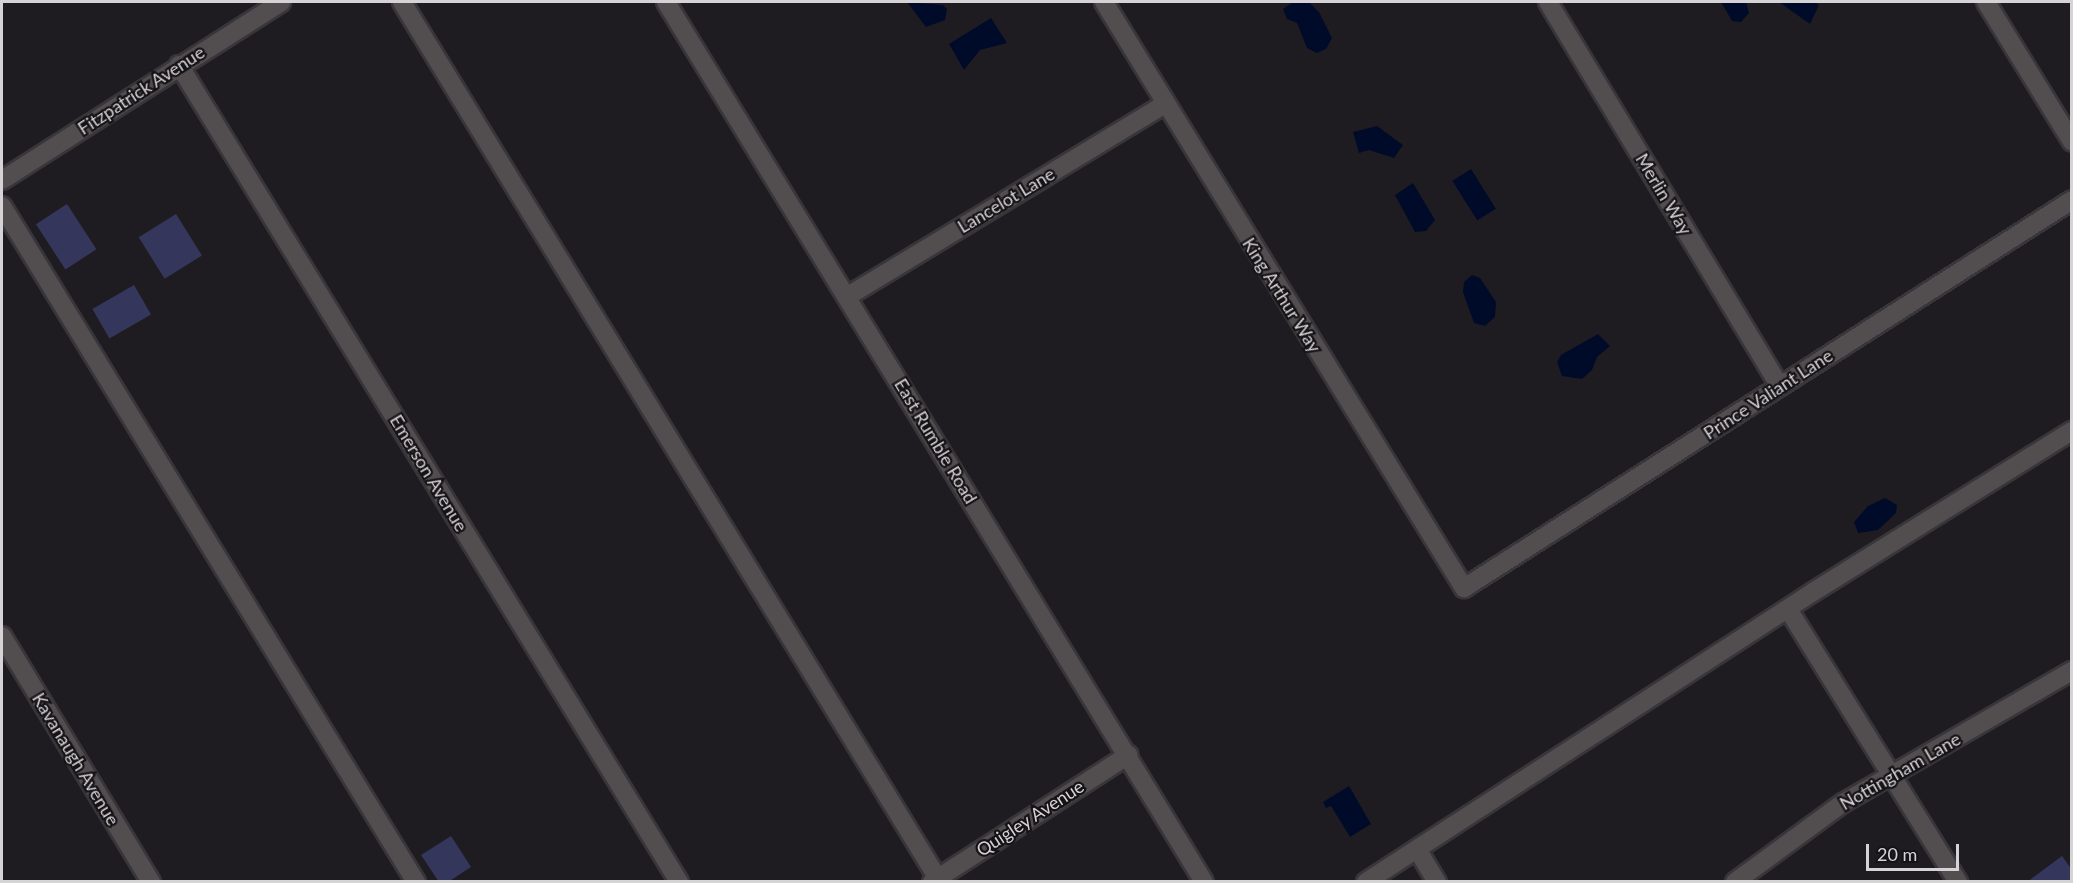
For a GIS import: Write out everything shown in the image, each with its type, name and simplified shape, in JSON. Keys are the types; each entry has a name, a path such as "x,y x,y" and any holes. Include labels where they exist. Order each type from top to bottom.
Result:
{"street":[{"name":"Fitzpatrick Avenue","path":"2,180 281,2"},
{"path":"402,2 937,880"},
{"name":"East Rumble Road","path":"666,2 848,296 1204,882"},
{"name":"King Arthur Way","path":"1104,2 1164,105 1464,588"},
{"name":"Merlin Way","path":"1548,2 1780,386"},
{"path":"1986,2 2072,142"},
{"name":"Emerson Avenue","path":"179,65 679,882"},
{"name":"Lancelot Lane","path":"848,296 1164,105"},
{"name":"Prince Valiant Lane","path":"1464,588 2072,200"},
{"path":"2,206 416,882"},
{"path":"1366,882 1788,609 2072,431"},
{"path":"1788,609 1958,882"},
{"name":"Kavanaugh Avenue","path":"2,636 151,882"},
{"name":"Nottingham Lane","path":"1735,882 1843,803 2072,671"},
{"name":"Quigley Avenue","path":"937,880 1128,755"},
{"path":"1417,849 1437,882"}],"water":[{"path":"907,2 943,5 947,9 945,20 926,27"},
{"path":"1293,2 1309,2 1319,12 1332,38 1326,49 1317,53 1307,48 1297,23 1287,19 1283,9"},
{"path":"1721,2 1746,2 1749,13 1741,22 1732,21"},
{"path":"1779,2 1815,2 1819,5 1810,24"},
{"path":"991,18 1007,43 980,50 964,70 949,44"},
{"path":"1377,126 1403,145 1394,158 1369,150 1359,153 1353,132"},
{"path":"1471,169 1496,209 1477,221 1452,181"},
{"path":"1413,183 1435,220 1426,231 1415,232 1395,195"},
{"path":"1472,275 1480,278 1496,302 1495,317 1485,326 1474,323 1463,292 1464,282"},
{"path":"1598,334 1610,346 1597,357 1592,370 1582,379 1562,376 1557,362 1561,355"},
{"path":"1885,498 1897,505 1896,513 1878,530 1858,533 1854,522 1868,506"},
{"path":"1349,786 1371,824 1350,837 1331,806 1326,808 1323,802"}],"building":[{"path":"67,204 96,249 65,269 36,224"},
{"path":"176,214 202,256 165,279 139,237"},
{"path":"134,285 151,314 109,338 92,309"},
{"path":"451,836 471,867 448,882 439,882 421,855"},
{"path":"2062,856 2072,870 2072,882 2027,882"}]}
